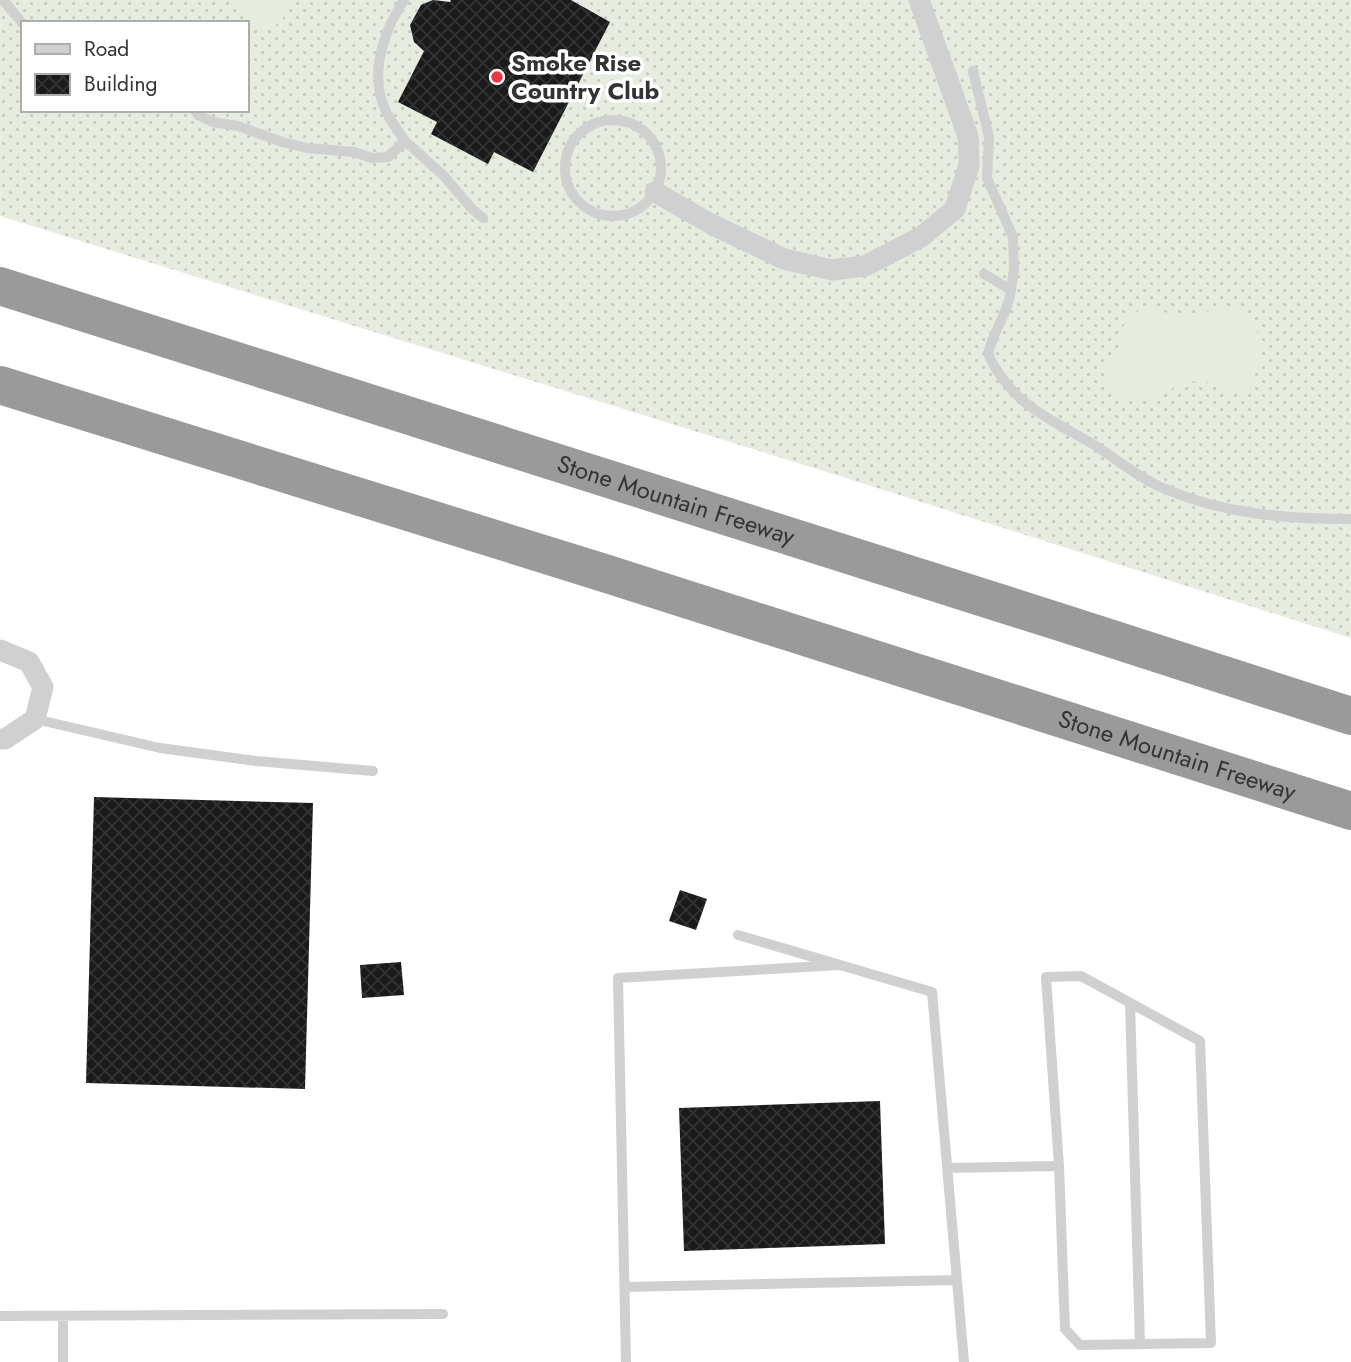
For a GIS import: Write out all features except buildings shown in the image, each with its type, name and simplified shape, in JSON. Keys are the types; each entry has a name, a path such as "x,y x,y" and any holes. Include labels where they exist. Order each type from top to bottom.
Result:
{"highway":[{"name":"Stone Mountain Freeway","path":"0,286 1351,716"},
{"name":"Stone Mountain Freeway","path":"0,385 601,572 1351,811"}],"street":[{"path":"655,192 711,224 784,259 832,270 865,266 921,237 955,209 969,165 968,136 919,0"},
{"path":"0,650 29,662 43,687 35,719 5,739 0,739"}],"lane":[{"path":"3,0 21,22"},
{"path":"404,0 386,32 380,69 381,97 405,141 444,176 483,218"},
{"path":"973,71 989,137 987,178 1013,237 1014,268 1009,302 991,339 988,354 1003,383 1041,416 1103,450 1143,478 1199,501 1241,513 1351,519"},
{"path":"196,112 198,116 212,122 237,126 282,142 307,148 354,152 372,158 388,157 405,141"},
{"path":"615,118 632,122 659,150 661,178 655,192 634,212 618,217 592,212 571,194 565,179 565,153 589,125 615,118"},
{"path":"984,274 1011,290"},
{"path":"35,719 160,748 256,761 373,771"},
{"path":"738,935 932,992 964,1362"},
{"path":"626,1362 618,978 840,965"},
{"path":"1046,976 1081,976 1130,1003 1200,1041 1211,1343 1080,1345 1065,1329 1059,1166 1046,976"},
{"path":"1130,1003 1140,1344"},
{"path":"947,1168 1059,1166"},
{"path":"625,1287 957,1280"},
{"path":"0,1316 443,1314"},
{"path":"63,1316 63,1362"}],"shaded area":[{"name":"Smoke Rise Country Club","path":"0,0 1351,0 1351,638 0,216"},
{"path":"235,0 292,0 281,21 270,28 264,28 249,18"},
{"path":"1224,308 1244,311 1256,328 1258,365 1251,383 1245,389 1232,392 1197,381 1151,397 1128,400 1118,396 1109,386 1106,378 1109,364 1117,352 1125,323 1131,313 1148,309 1183,316"}],"place":[{"name":"Smoke Rise Country Club","path":"497,77"}]}
